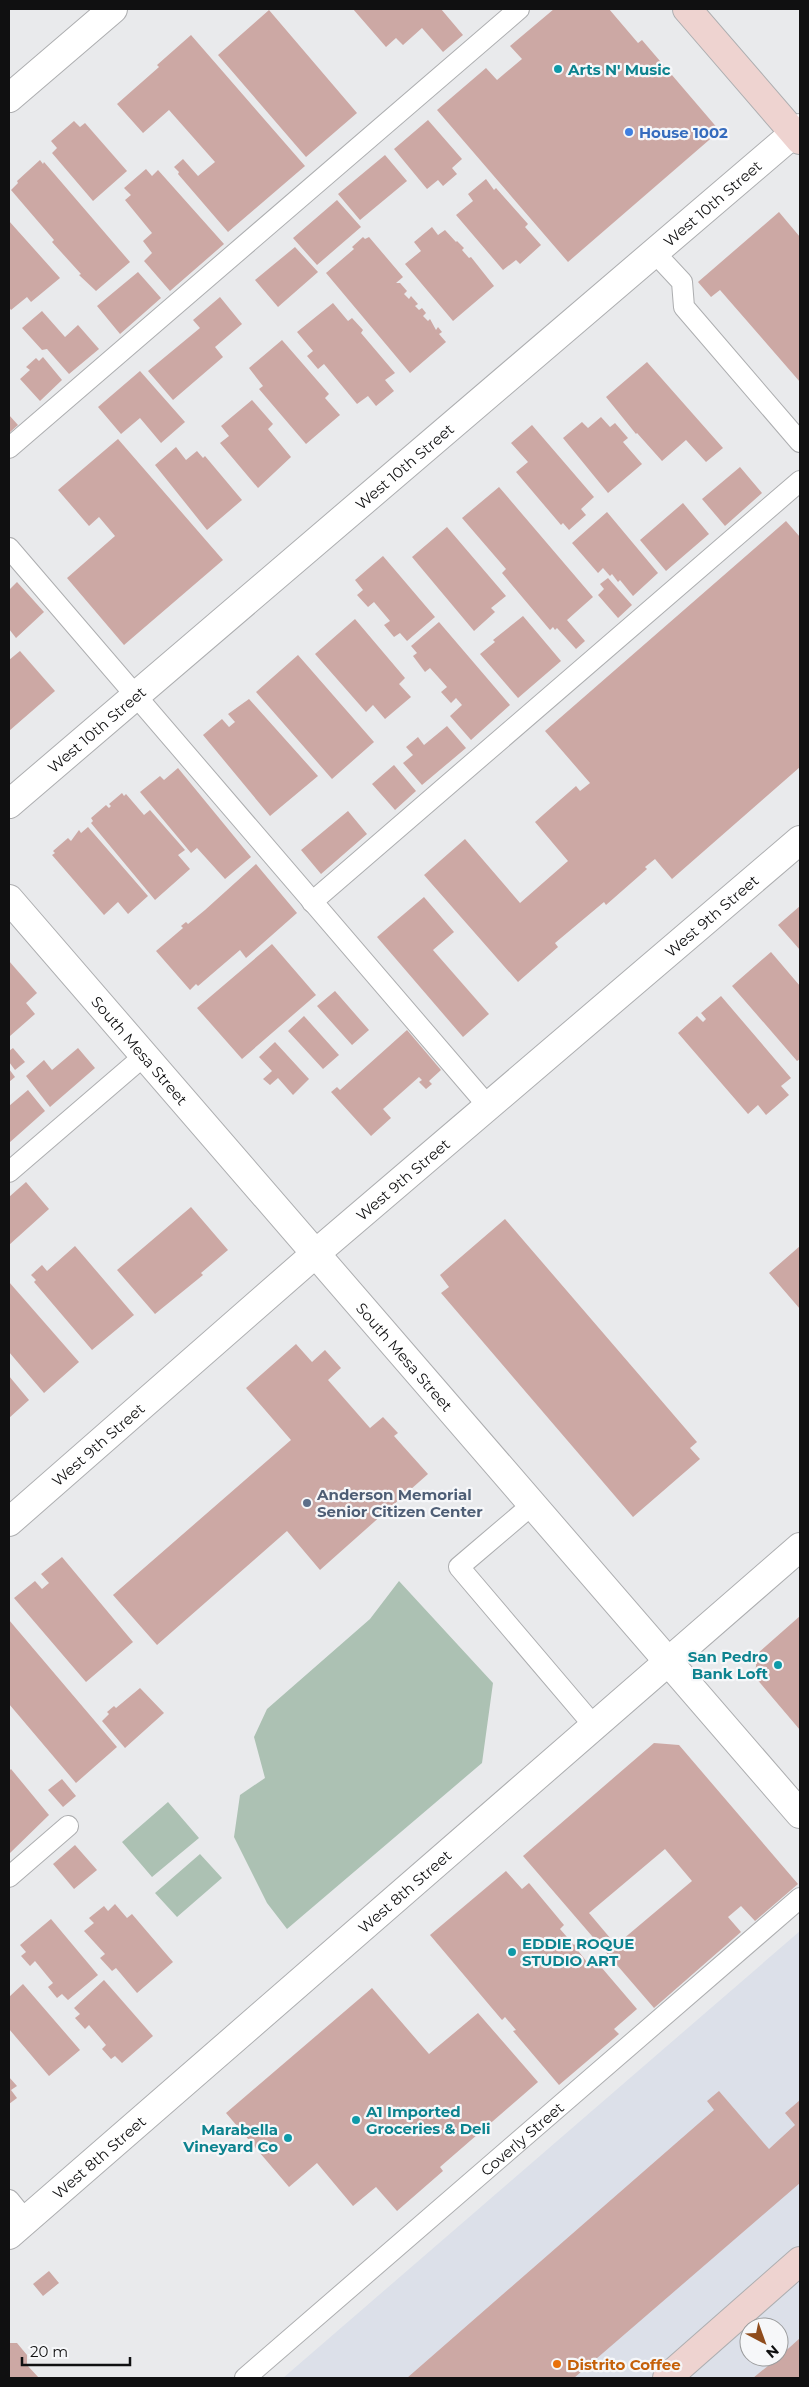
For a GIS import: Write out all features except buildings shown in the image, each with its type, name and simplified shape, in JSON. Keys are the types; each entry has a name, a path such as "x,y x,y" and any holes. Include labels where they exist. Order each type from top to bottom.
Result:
{"main road":[{"path":"687,9 798,134"},
{"path":"667,2378 800,2261"}],"street":[{"path":"9,98 113,9"},
{"name":"West 10th Street","path":"9,804 654,252 798,134"},
{"name":"West 9th Street","path":"9,1522 316,1254 800,840"},
{"name":"South Mesa Street","path":"9,899 800,1814"},
{"name":"West 8th Street","path":"17,2228 800,1547"}],"lane":[{"path":"9,448 519,9"},
{"path":"654,252 682,282 684,307 800,442"},
{"path":"312,902 800,481"},
{"path":"9,548 488,1106"},
{"path":"9,1172 144,1056"},
{"path":"533,1504 459,1567 595,1727"},
{"path":"9,1877 68,1826"},
{"name":"Coverly Street","path":"244,2378 800,1898"},
{"path":"9,2200 17,2228"}],"shaded area":[{"path":"800,1931 800,2378 283,2378"}],"green space":[{"path":"399,1581 493,1683 482,1763 287,1929 267,1903 234,1837 240,1795 265,1778 254,1737 267,1709 370,1619"},
{"path":"168,1802 199,1838 152,1877 122,1842"},
{"path":"200,1854 222,1878 177,1917 155,1893"}],"place":[{"name":"Arts N' Music","path":"558,69"},
{"name":"House 1002","path":"629,132"},
{"name":"Anderson Memorial Senior Citizen Center","path":"307,1503"},
{"name":"San Pedro Bank Loft","path":"778,1665"},
{"name":"EDDIE ROQUE STUDIO ART","path":"512,1952"},
{"name":"A1 Imported Groceries & Deli","path":"356,2120"},
{"name":"Marabella Vineyard Co","path":"288,2138"},
{"name":"Distrito Coffee","path":"557,2364"}]}
